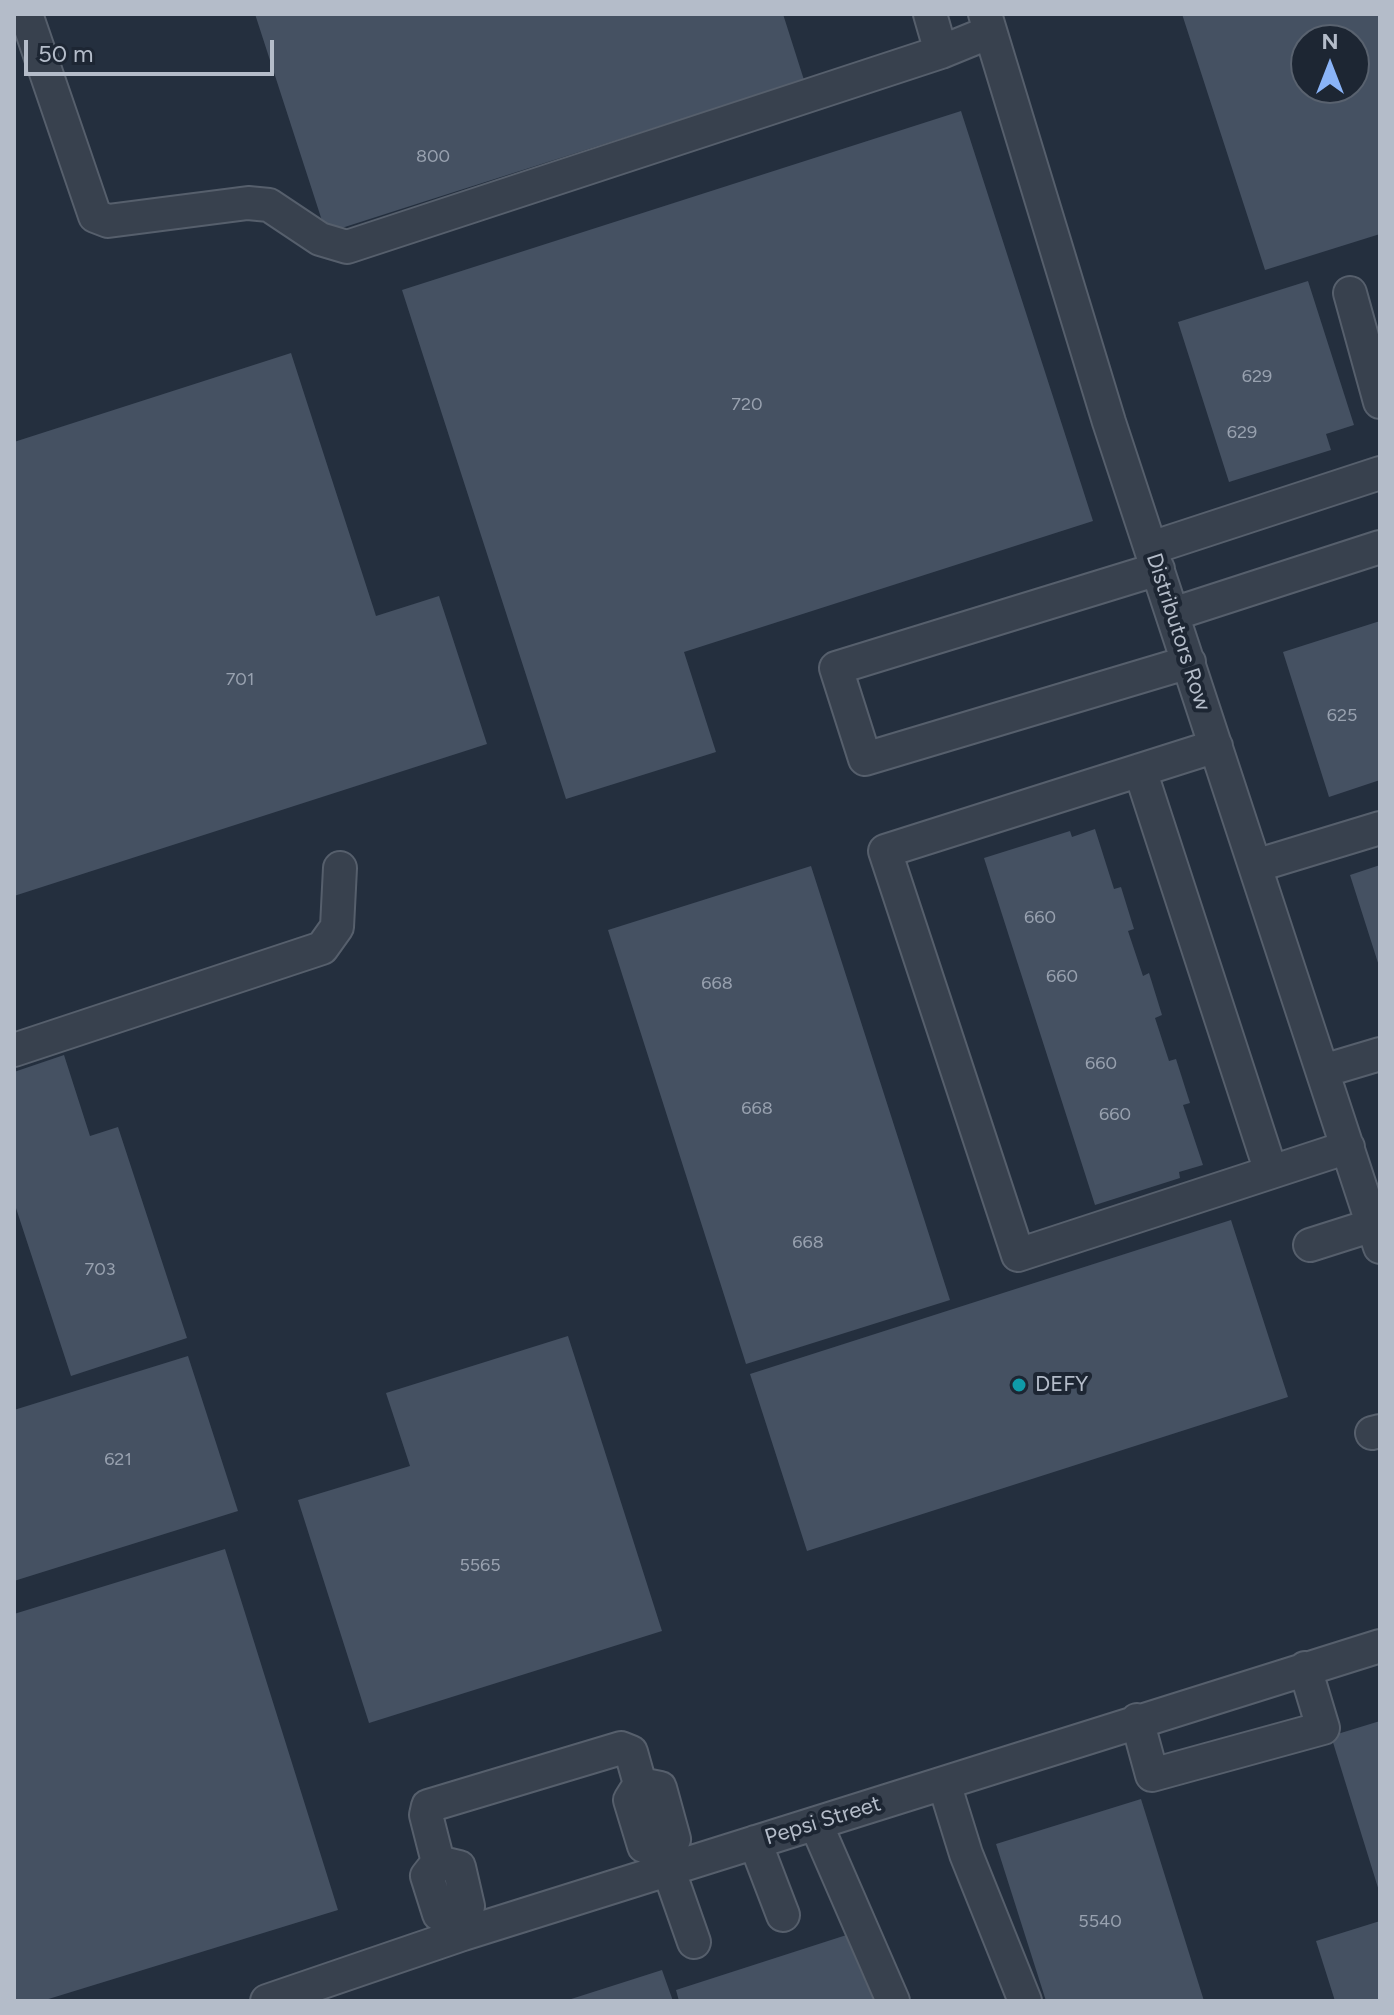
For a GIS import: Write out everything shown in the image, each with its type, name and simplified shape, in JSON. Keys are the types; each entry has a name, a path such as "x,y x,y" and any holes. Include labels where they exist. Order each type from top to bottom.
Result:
{"street":[{"path":"26,14 95,216 108,221 248,203 269,205 320,239 347,247 941,52 988,23"},
{"path":"930,14 941,52"},
{"name":"Distributors Row","path":"988,23 1154,558 1376,1236"},
{"path":"1350,293 1380,402"},
{"path":"1189,662 865,759 836,668 1154,558 1380,473"},
{"path":"1173,614 1380,547"},
{"path":"1216,746 885,851 889,866 1018,1255 1348,1147"},
{"path":"1140,770 1271,1172"},
{"path":"1255,866 1380,828"},
{"path":"14,1050 322,948 337,927 340,868"},
{"path":"1323,1071 1380,1054"},
{"path":"1310,1245 1376,1236"},
{"name":"Pepsi Street","path":"267,2001 460,1926 665,1860 755,1842 816,1824 1137,1720 1380,1646"},
{"path":"1137,1720 1152,1775 1323,1728 1305,1668"},
{"path":"460,1926 439,1914 427,1876 438,1862 426,1815 428,1806 621,1748 631,1752 640,1784 630,1800 644,1846 665,1860 694,1942"},
{"path":"944,1783 966,1854 1025,2001"},
{"path":"816,1824 893,2001"},
{"path":"755,1842 783,1915"}],"building":[{"path":"255,14 783,14 804,80 326,233"},
{"path":"1182,14 1380,14 1380,234 1265,270"},
{"path":"961,111 1093,521 684,652 716,752 566,799 402,290"},
{"path":"1308,281 1354,425 1326,434 1331,450 1229,482 1178,322"},
{"path":"291,353 376,616 439,596 487,744 14,896 14,442"},
{"path":"1380,621 1380,780 1329,797 1283,652"},
{"path":"1095,829 1114,889 1121,887 1134,929 1128,931 1143,976 1149,973 1162,1015 1155,1018 1169,1061 1176,1059 1190,1103 1183,1105 1203,1165 1179,1172 1180,1178 1095,1205 984,858 1070,831 1072,837"},
{"path":"1380,865 1380,966 1379,966 1350,875"},
{"path":"811,866 950,1300 746,1364 608,930"},
{"path":"64,1055 90,1136 118,1127 187,1338 71,1376 14,1202 14,1072"},
{"name":"DEFY","path":"1231,1220 1288,1397 807,1551 750,1374"},
{"path":"568,1336 662,1631 369,1723 298,1500 410,1466 386,1393"},
{"path":"188,1356 238,1511 14,1581 14,1410"},
{"path":"225,1549 338,1910 42,2001 14,2001 14,1614"},
{"path":"1380,1721 1380,1890 1379,1891 1331,1736"},
{"path":"1141,1799 1204,2001 1046,2001 996,1844"},
{"path":"1380,1921 1380,2001 1335,2001 1316,1941"},
{"path":"862,1930 886,2001 679,2001 676,1990"},
{"path":"662,1970 673,2001 568,2001 568,2000"}],"place":[{"name":"DEFY","path":"1019,1385"}]}
